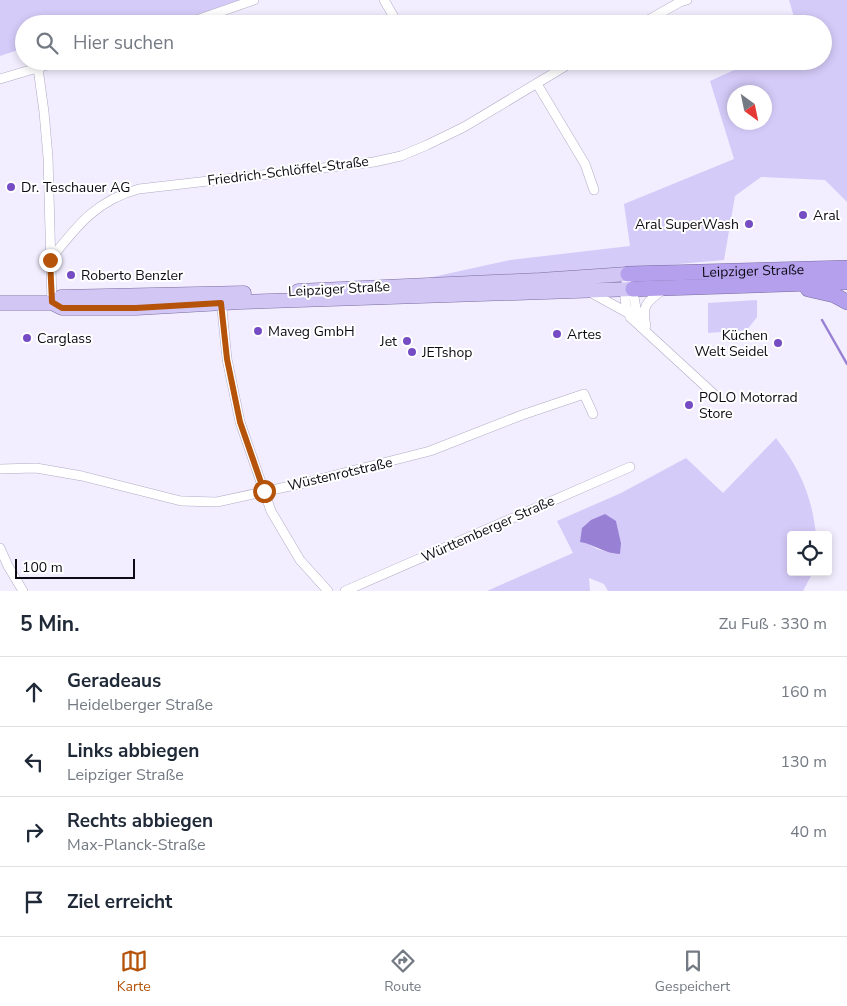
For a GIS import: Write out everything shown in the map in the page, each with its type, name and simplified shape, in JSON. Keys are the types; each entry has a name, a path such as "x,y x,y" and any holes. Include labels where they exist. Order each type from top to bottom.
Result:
{"highway":[{"name":"Leipziger Straße","path":"628,274 847,268"},
{"name":"Leipziger Straße","path":"628,289 847,282"},
{"path":"782,284 825,292 847,302"}],"main road":[{"name":"Leipziger Straße","path":"221,298 628,274"},
{"name":"Leipziger Straße","path":"0,303 52,302 61,297 221,298 628,289"}],"street":[{"path":"211,15 254,0"},
{"path":"384,0 393,15"},
{"path":"657,15 687,0"},
{"path":"0,79 31,70"},
{"path":"38,70 48,157 52,302"},
{"name":"Friedrich-Schlöffel-Straße","path":"50,260 75,228 89,214 122,194 139,189 374,162 401,156 464,127 560,70"},
{"path":"537,84 585,164 594,190"},
{"path":"628,274 628,313"},
{"path":"648,333 644,308 649,301 668,288"},
{"path":"628,289 636,314 648,333"},
{"path":"587,291 611,302 628,313 634,321 717,397"},
{"path":"221,298 227,359 240,422 271,511 300,560 328,591"},
{"name":"Wüstenrotstraße","path":"0,469 36,468 73,474 181,501 217,502 241,498 430,451 522,415 584,394 593,414"},
{"name":"Württemberger Straße","path":"346,591 630,467"},
{"path":"0,548 23,591"}],"shaded area":[{"path":"0,0 246,0 201,15 15,15 15,51 0,56"},
{"path":"789,0 847,0 847,202 825,180 761,177 735,196 724,260 410,282 510,260 630,246 624,204 734,159 710,81 734,70 832,70 832,15 793,15"},
{"path":"757,300 757,317 747,330 708,333 708,303"},
{"path":"776,438 792,461 804,484 814,521 815,531 787,531 787,576 811,576 803,591 608,591 604,584 589,578 590,591 487,591 573,553 557,521 621,493 686,458 723,493","holes":["616,521 621,543 615,554 597,549 587,543"]},
{"path":"605,514 616,521 621,543 620,554 580,542 582,528 591,520"}],"waterway":[{"path":"822,320 847,364"}],"place":[{"name":"Dr. Teschauer AG","path":"11,187"},
{"name":"Aral","path":"803,215"},
{"name":"Aral SuperWash","path":"749,224"},
{"name":"Roberto Benzler","path":"71,275"},
{"name":"Maveg GmbH","path":"258,331"},
{"name":"Artes","path":"557,334"},
{"name":"Carglass","path":"27,338"},
{"name":"Jet","path":"407,341"},
{"name":"Küchen Welt Seidel","path":"778,343"},
{"name":"JETshop","path":"412,352"},
{"name":"POLO Motorrad Store","path":"689,405"}],"route":[{"path":"50,260 52,302 62,308 136,308 221,303 227,359 240,422 264,491"}]}
